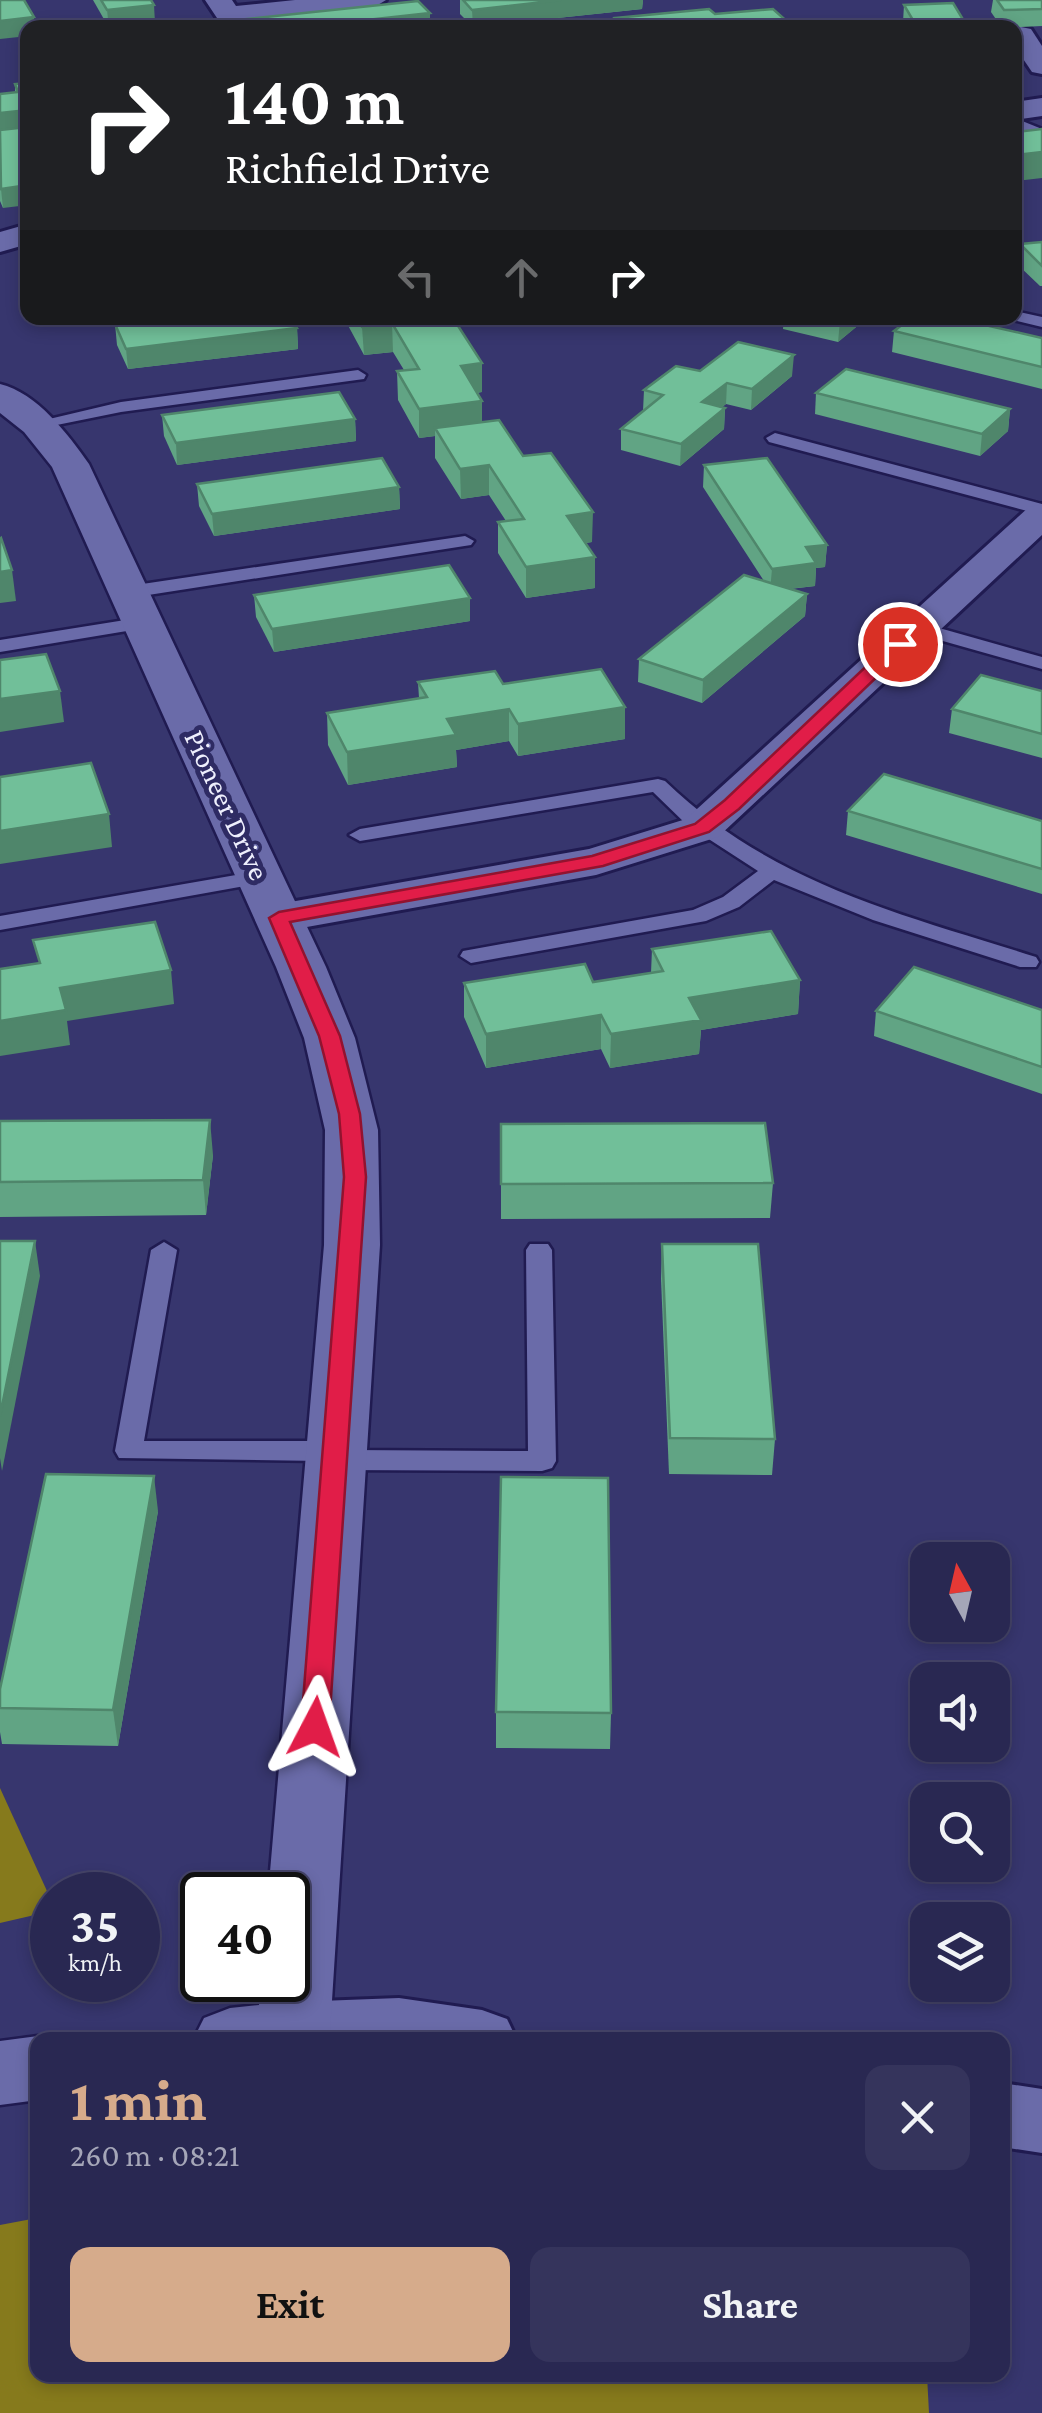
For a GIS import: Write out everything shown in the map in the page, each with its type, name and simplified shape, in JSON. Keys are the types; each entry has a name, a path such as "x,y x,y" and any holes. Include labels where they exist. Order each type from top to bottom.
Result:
{"street":[{"path":"218,0 229,15 372,0"},
{"path":"1022,34 1042,66"},
{"name":"Pioneer Drive","path":"19,410 70,464 330,1036 350,1114 354,1211 335,1456 262,2032"},
{"path":"269,898 596,862 702,828 1042,512"},
{"path":"330,2032 400,2028 427,2032"},
{"path":"0,2073 30,2069"},
{"path":"1010,2117 1042,2121"}],"lane":[{"path":"19,410 121,407 358,376"},
{"path":"776,438 1042,512"},
{"path":"0,646 137,607 465,541"},
{"path":"918,628 1042,663"},
{"path":"360,836 658,785 702,828 814,891 1028,962"},
{"path":"471,956 698,916 731,902 774,869"},
{"path":"0,923 269,898"},
{"path":"164,1250 129,1450 542,1462 539,1250"}],"shaded area":[{"path":"0,1788 38,1872 30,1872 30,1916 0,1923"},
{"path":"30,2219 30,2382 927,2382 929,2413 0,2413 0,2225"}],"building":[{"path":"0,0 24,0 34,17 0,21"},
{"path":"101,0 151,0 154,5 107,10"},
{"path":"463,0 561,0 472,10"},
{"path":"997,0 1042,0 1042,9 1004,10"},
{"path":"418,1 430,13 367,20 247,19"},
{"path":"953,3 963,20 913,20 904,5"},
{"path":"709,9 715,14 773,9 785,20 617,20"},
{"path":"15,84 20,84 20,111 0,113 0,94 18,92"},
{"path":"20,128 20,186 1,189 0,130"},
{"path":"1042,129 1042,152 1022,154 1022,131"},
{"path":"1042,242 1042,266 1022,246"},
{"path":"115,325 297,328 126,349"},
{"path":"393,325 458,325 482,363 461,366 482,401 419,409 397,371 419,369"},
{"path":"902,325 985,325 1042,338 1042,367 894,331"},
{"path":"738,342 794,355 752,389 727,383 702,402 725,408 681,444 621,429 663,395 644,390 676,366 700,371"},
{"path":"846,369 1010,409 982,434 816,393"},
{"path":"339,392 355,419 176,443 162,415"},
{"path":"499,420 523,456 551,453 593,512 567,516 595,557 526,567 498,522 524,519 489,465 460,469 435,428"},
{"path":"382,458 399,487 212,514 197,484"},
{"path":"767,458 827,545 806,547 816,563 772,569 704,465"},
{"path":"0,539 12,570 0,572"},
{"path":"449,565 470,598 272,629 254,595"},
{"path":"744,575 807,594 703,680 639,659"},
{"path":"46,654 60,691 0,699 0,660"},
{"path":"601,669 625,707 518,724 509,709 447,719 456,735 347,752 327,713 427,697 418,682 495,671 503,684"},
{"path":"981,675 1042,691 1042,734 952,709"},
{"path":"91,763 109,814 0,831 0,777"},
{"path":"884,774 1042,821 1042,869 848,811"},
{"path":"155,922 171,970 60,988 66,1010 0,1021 0,969 40,963 33,940"},
{"path":"771,931 800,980 689,998 701,1020 611,1034 601,1015 486,1034 464,983 585,964 593,982 663,971 652,949"},
{"path":"914,967 1042,1010 1042,1067 876,1011"},
{"path":"210,1120 203,1180 0,1182 0,1121"},
{"path":"765,1123 773,1183 501,1184 501,1124"},
{"path":"0,1241 35,1241 0,1416"},
{"path":"662,1244 758,1244 775,1439 670,1438"},
{"path":"46,1474 154,1476 113,1710 0,1708 0,1689"},
{"path":"501,1477 608,1478 611,1713 496,1712"}],"route":[{"path":"315,1727 355,1177 350,1114 330,1036 279,918 596,862 702,828 900,644"}]}
